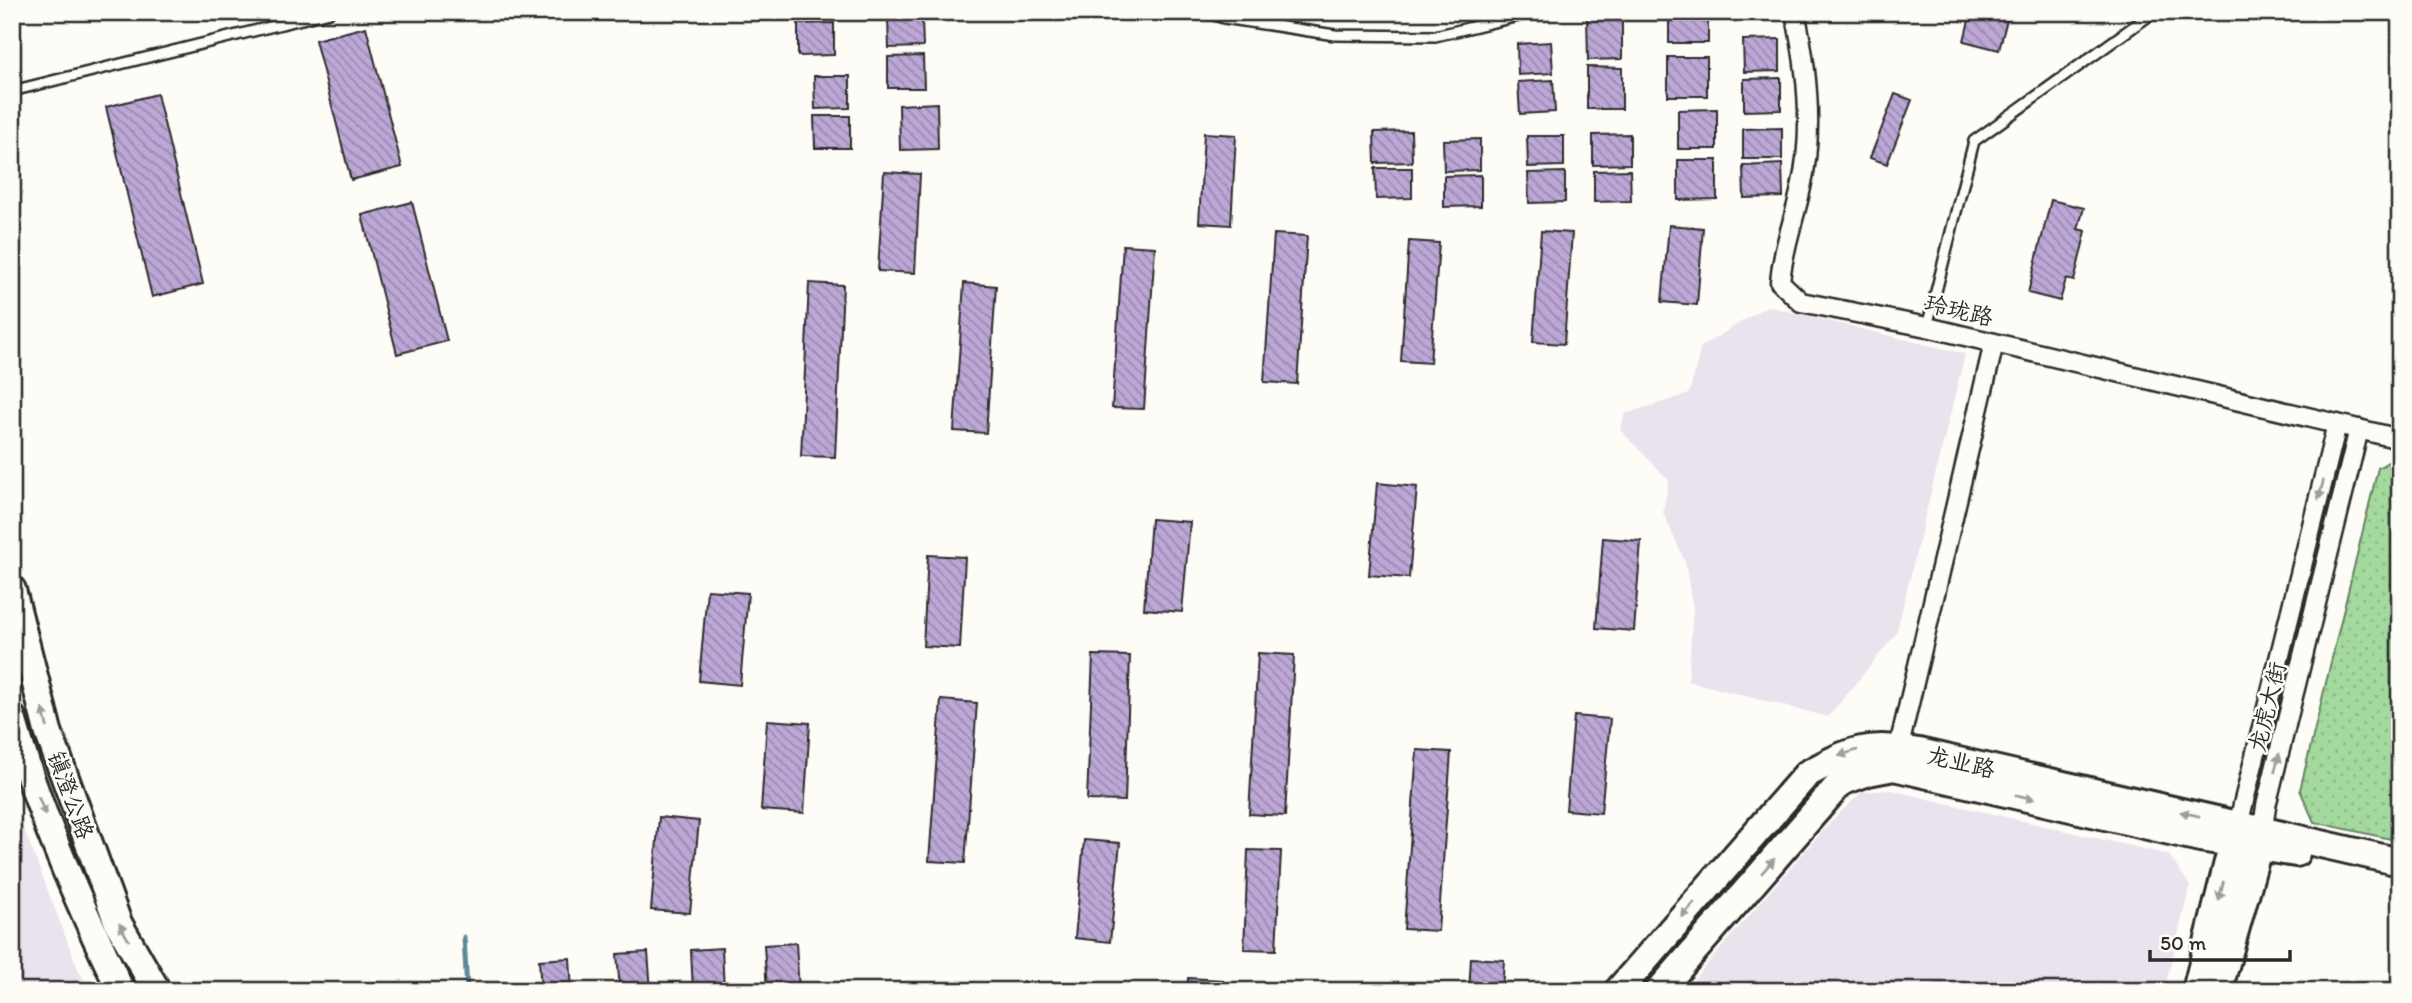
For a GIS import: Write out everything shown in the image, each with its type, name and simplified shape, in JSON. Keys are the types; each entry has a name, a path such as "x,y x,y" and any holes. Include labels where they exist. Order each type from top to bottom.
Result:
{"street":[{"name":"玲珑路","path":"1795,12 1802,45 1807,124 1802,187 1783,249 1780,282 1801,302 1927,327 2400,439"},
{"path":"1897,758 1994,343"},
{"name":"龙虎大街","path":"2218,991 2248,836 2337,424"},
{"name":"龙虎大街","path":"2196,991 2248,836 2266,806 2359,429"},
{"name":"镇澄公路","path":"12,590 48,731 118,923 158,991"},
{"name":"镇澄公路","path":"12,718 18,762 121,991"},
{"name":"龙业路","path":"1619,991 1807,774 1849,751 1897,758 2248,836 2400,862"},
{"name":"龙业路","path":"1659,991 1841,782 1897,758"},
{"name":"龙业路","path":"2248,836 2290,852 2400,876"}],"lane":[{"path":"12,91 330,12"},
{"path":"1204,12 1224,18 1335,35 1422,36 1435,36 1535,12"},
{"path":"1927,327 1974,141 2154,12"}],"shaded area":[{"path":"1767,306 1965,354 1896,634 1828,717 1688,681 1693,609 1685,562 1663,512 1669,480 1620,430 1625,414 1689,394 1701,347"},
{"path":"1890,790 2169,855 2190,886 2164,991 1684,991 1832,820 1862,792"},
{"path":"12,798 78,969 90,991 12,991"}],"green space":[{"path":"2400,455 2400,841 2314,822 2300,790 2378,468"}],"building":[{"path":"798,12 834,12 834,16 798,16"},
{"path":"1669,12 1708,12 1708,43 1669,43"},
{"path":"1971,12 2009,12 1999,50 1964,41"},
{"path":"1587,16 1622,16 1622,59 1588,60"},
{"path":"922,18 923,47 889,48 888,19"},
{"path":"834,23 834,55 798,56 798,24"},
{"path":"366,27 402,167 351,180 315,40"},
{"path":"1780,39 1780,71 1744,72 1743,40"},
{"path":"1551,42 1553,73 1518,75 1517,44"},
{"path":"923,56 924,88 888,88 888,57"},
{"path":"1668,57 1707,57 1707,96 1668,96"},
{"path":"1587,67 1622,68 1622,109 1587,109"},
{"path":"814,76 850,76 850,108 815,109"},
{"path":"1781,78 1781,110 1744,111 1744,79"},
{"path":"1553,80 1555,112 1520,114 1518,82"},
{"path":"157,94 203,284 152,297 106,107"},
{"path":"1895,94 1912,100 1887,164 1870,158"},
{"path":"937,103 938,149 900,150 899,105"},
{"path":"1717,109 1717,149 1678,149 1678,110"},
{"path":"814,116 850,116 850,148 815,148"},
{"path":"1782,128 1782,159 1743,159 1743,129"},
{"path":"1411,131 1412,162 1375,163 1374,132"},
{"path":"1204,133 1236,135 1231,225 1199,223"},
{"path":"1630,134 1630,164 1593,165 1593,135"},
{"path":"1527,136 1564,136 1564,166 1528,167"},
{"path":"1480,139 1480,170 1444,171 1443,140"},
{"path":"1678,160 1717,160 1717,199 1678,200"},
{"path":"1782,164 1783,197 1744,198 1743,166"},
{"path":"1375,168 1412,168 1412,198 1376,199"},
{"path":"1630,170 1631,201 1594,202 1594,171"},
{"path":"884,172 920,174 915,273 878,271"},
{"path":"1565,172 1565,202 1529,203 1528,173"},
{"path":"1481,175 1481,206 1444,207 1444,176"},
{"path":"2051,200 2084,208 2078,229 2086,231 2074,281 2066,279 2060,301 2028,293"},
{"path":"412,202 447,341 397,354 362,215"},
{"path":"1669,225 1703,228 1697,305 1662,302"},
{"path":"1541,231 1572,233 1564,344 1533,342"},
{"path":"1274,234 1307,236 1297,384 1264,382"},
{"path":"1409,241 1439,243 1430,363 1401,361"},
{"path":"1123,245 1155,247 1144,409 1112,408"},
{"path":"809,283 843,285 835,457 801,456"},
{"path":"964,283 996,286 986,433 954,431"},
{"path":"1377,483 1417,487 1409,578 1369,575"},
{"path":"1151,519 1190,522 1182,612 1144,609"},
{"path":"1603,538 1641,541 1634,631 1596,628"},
{"path":"928,555 965,557 960,648 923,646"},
{"path":"707,590 748,593 740,685 699,681"},
{"path":"1258,653 1294,655 1285,816 1249,814"},
{"path":"1093,655 1130,656 1125,801 1087,800"},
{"path":"941,700 977,703 965,863 929,861"},
{"path":"1574,716 1610,719 1601,813 1566,810"},
{"path":"767,720 810,723 804,813 761,810"},
{"path":"1417,750 1451,752 1438,931 1404,929"},
{"path":"659,817 699,821 690,913 651,910"},
{"path":"1084,840 1120,843 1110,942 1075,938"},
{"path":"1248,850 1281,851 1276,950 1244,949"},
{"path":"796,943 799,991 767,991 764,945"},
{"path":"722,948 724,991 693,991 691,950"},
{"path":"648,952 651,991 620,991 617,954"},
{"path":"570,958 572,991 541,991 539,960"},
{"path":"1471,958 1504,960 1502,991 1469,991"},
{"path":"1188,978 1223,980 1222,991 1187,991"}],"waterway":[{"path":"464,937 467,991"}]}
